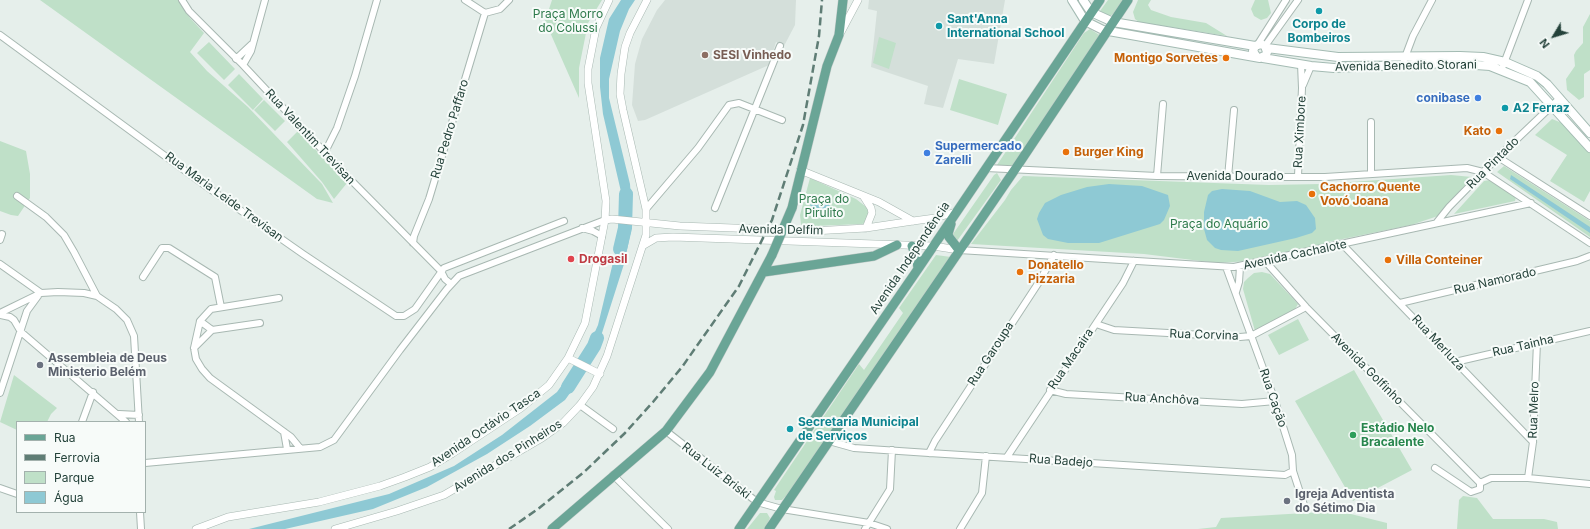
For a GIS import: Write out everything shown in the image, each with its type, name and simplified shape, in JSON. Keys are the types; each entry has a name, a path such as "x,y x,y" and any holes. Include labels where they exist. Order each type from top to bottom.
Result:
{"main road":[{"path":"552,529 666,431 710,372 764,272 792,208 800,170 827,66 839,35 843,0"},
{"path":"1072,0 1085,21"},
{"path":"1083,0 1091,12"},
{"name":"Avenida Independência","path":"739,529 918,269 1100,0"},
{"path":"769,529 1016,168 1128,0"},
{"name":"Avenida Benedito Storani","path":"1091,12 1113,22 1338,57 1483,57 1505,62 1537,76 1560,98 1590,133"},
{"name":"Avenida Benedito Storani","path":"1085,21 1098,29 1108,31 1311,66 1334,68 1461,63 1490,66 1530,82 1590,148"},
{"path":"1261,46 1266,55 1259,57 1253,51 1261,46"},
{"path":"956,212 948,234 960,250"},
{"path":"764,272 874,256 897,246"},
{"path":"912,246 917,259 918,269"}],"street":[{"name":"Rua Valentim Trevisan","path":"182,0 189,11 441,271 445,279 451,284"},
{"path":"243,65 251,51 265,0"},
{"path":"325,152 337,128 355,76 377,0"},
{"path":"465,0 485,13 500,9 509,0"},
{"name":"Avenida Octávio Tasca","path":"196,529 228,517 319,502 380,486 430,467 521,408 543,391 568,358 585,323 602,236 609,219 588,83 588,69 596,28 609,0"},
{"name":"Avenida dos Pinheiros","path":"335,529 398,511 444,495 542,438 563,423 580,405 598,373 644,245 647,222 646,209 623,110 620,94 620,74 625,47 630,33 647,0"},
{"path":"839,35 858,0"},
{"path":"1261,46 1286,0"},
{"path":"1261,46 1298,0"},
{"path":"1403,65 1405,56 1432,0"},
{"path":"1502,70 1528,0"},
{"name":"Rua Pedro Paffaro","path":"413,243 414,236 429,199 485,13"},
{"name":"Rua Maria Leide Trevisan","path":"0,35 210,189 396,316 404,316 415,309 441,271"},
{"path":"236,59 252,44"},
{"path":"715,208 780,46"},
{"name":"Rua Ximbore","path":"1298,176 1302,88 1301,64"},
{"name":"Rua Ximbore","path":"1302,88 1311,66"},
{"name":"Rua Pintado","path":"1437,222 1449,207 1483,172 1560,98"},
{"path":"646,209 698,148 729,105 739,103 755,108 782,120"},
{"path":"1158,176 1163,104"},
{"path":"1228,177 1234,110"},
{"path":"1371,122 1371,174"},
{"path":"1498,157 1590,216"},
{"name":"Avenida Dourado","path":"986,168 1016,168 1158,176 1228,177 1325,177 1467,168 1483,172"},
{"path":"800,170 864,197 880,202 913,221"},
{"path":"1483,172 1590,243"},
{"path":"17,196 46,218 64,235 97,296"},
{"path":"864,197 871,208 872,213 866,228"},
{"name":"Avenida Cachalote","path":"960,250 1226,267 1240,266 1266,262 1437,222 1531,203"},
{"name":"Avenida Delfim","path":"609,219 680,226 813,231 866,228 935,218 956,212"},
{"path":"146,463 320,447 334,440 451,284 465,273 609,219"},
{"path":"441,271 453,263 564,220"},
{"path":"582,228 594,231 602,236"},
{"name":"Avenida Delfim","path":"644,245 656,238 663,237 933,246 960,250"},
{"name":"Rua Merluza","path":"1343,245 1533,442"},
{"path":"144,276 162,248 170,248 215,277 221,307"},
{"name":"Rua Garoupa","path":"929,453 935,441 1039,282 1054,255"},
{"name":"Rua Namorado","path":"1400,304 1578,261 1590,256"},
{"name":"Rua Macaira","path":"1007,457 1050,390 1123,283 1134,261"},
{"name":"Avenida Golfinho","path":"1266,262 1306,307 1480,483"},
{"path":"0,264 41,293"},
{"path":"1236,292 1239,282 1240,266"},
{"name":"Rua Cação","path":"1226,267 1275,401 1292,455 1293,471 1304,504"},
{"path":"0,314 41,293 71,292 97,296 116,309 127,320 134,336 139,419 119,414"},
{"path":"0,393 27,311 41,293"},
{"path":"279,298 221,307 207,312 200,322 194,348 199,364 210,378 284,432 300,448"},
{"name":"Rua Corvina","path":"1096,324 1114,330 1251,336 1306,307"},
{"path":"0,314 14,320 21,332 119,414 125,421"},
{"path":"200,322 212,330"},
{"path":"194,348 212,330 260,323"},
{"name":"Rua Tainha","path":"1455,362 1590,331"},
{"name":"Rua Melro","path":"1528,478 1533,442 1537,342"},
{"path":"568,358 598,373"},
{"name":"Rua Anchôva","path":"1050,390 1066,394 1242,404 1275,401"},
{"path":"82,421 93,392"},
{"path":"580,405 612,429"},
{"name":"Rua Luiz Briski","path":"666,431 757,502 782,509 887,529"},
{"path":"284,432 286,450"},
{"name":"Rua Badejo","path":"829,441 854,448 929,453 1285,475 1293,471"},
{"path":"867,526 890,489 892,450"},
{"path":"960,529 982,493 986,456"},
{"path":"1435,468 1471,492 1480,488 1480,483 1492,478 1528,478 1590,484"},
{"path":"613,475 668,529"},
{"path":"0,488 16,494"},
{"path":"140,513 141,529"}],"shaded area":[{"name":"SESI Vinhedo","path":"665,0 796,0 795,25 784,46 776,42 769,65 645,120 638,121 632,105 635,64 642,39 657,10"},
{"path":"869,0 1005,0 994,64 958,59 943,108 924,104 928,86 871,67 877,11 868,9"}],"green space":[{"path":"40,0 179,0 190,18 204,33 190,52 207,71 248,107 322,184 333,203 317,199"},
{"name":"Praça Morro do Colussi","path":"552,0 602,0 588,23 579,68 579,98 545,21"},
{"path":"1108,0 1125,0 1110,16 1100,11"},
{"path":"1138,0 1151,0 1148,5 1151,10 1171,17 1206,23 1227,36 1139,22 1135,19 1133,12"},
{"path":"1255,0 1268,0 1271,13 1267,18 1261,20 1254,16 1251,9"},
{"path":"1590,14 1590,70 1584,74 1584,97 1579,100 1567,90 1566,79 1575,66 1574,55 1583,43 1583,27"},
{"path":"1090,29 1101,36 1014,166 997,165 1084,33"},
{"path":"879,37 896,43 889,69 873,63"},
{"path":"209,42 235,69 224,80 197,53"},
{"path":"239,74 263,99 253,110 228,85"},
{"path":"959,79 1007,94 998,125 950,110"},
{"path":"264,100 285,121 275,131 254,110"},
{"path":"1552,119 1562,123 1590,153 1590,191 1584,202 1550,181 1567,155 1535,135"},
{"path":"298,131 347,183 334,199 322,182 287,142"},
{"path":"0,141 26,151 30,174 30,198 18,216 0,211"},
{"path":"1504,166 1590,221 1590,237 1497,172"},
{"path":"997,173 1001,180 957,241 952,237 953,234 994,175"},
{"name":"Praça do Aquário","path":"1451,175 1472,177 1438,216 1411,225 1328,242 1310,248 1250,261 1217,263 1144,254 971,244 1023,176 1269,185 1321,184"},
{"name":"Praça do Pirulito","path":"810,178 856,199 869,210 868,222 862,224 814,226 801,225 800,215"},
{"path":"1490,180 1516,197 1515,201 1454,214 1484,181"},
{"path":"936,255 951,257 787,498 785,497 782,500 775,500 774,497 776,491 774,490 859,364 864,370 903,313 899,308"},
{"path":"1262,272 1270,274 1298,304 1294,311 1255,331 1243,289 1244,282 1248,278 1254,273"},
{"path":"1298,319 1309,340 1279,355 1268,335"},
{"name":"Estádio Nelo Bracalente","path":"1354,370 1412,470 1353,501 1295,401"},
{"path":"14,375 57,408 51,414 48,421 16,421 16,430 0,422"},
{"path":"1463,496 1477,498 1493,519 1544,519 1557,522 1558,529 1457,529 1459,500"},
{"path":"1339,511 1387,523 1387,529 1198,529 1216,527 1221,518"},
{"path":"760,513 767,513 770,518 765,529 747,529"}],"water":[{"path":"621,0 635,0 629,9 620,31 609,79 609,98 630,184 632,213 619,213 622,196 603,114 600,87 600,58 609,19"},
{"path":"1511,175 1590,227 1590,233 1510,179"},
{"path":"1109,184 1142,186 1168,195 1170,206 1164,220 1160,224 1099,243 1068,243 1048,239 1043,235 1037,219 1045,203 1061,195 1087,187"},
{"path":"1222,189 1250,191 1280,202 1297,201 1306,205 1315,218 1316,229 1312,233 1296,238 1238,251 1221,250 1215,248 1207,240 1204,229 1204,212 1208,195 1212,191"},
{"path":"820,197 827,200 830,207 827,214 820,217 813,214 810,207 813,200"},
{"path":"621,229 631,231 624,264 594,358 585,354 598,325"},
{"path":"574,368 583,375 565,400 530,426 487,454 427,487 373,509 285,529 249,529 389,494 454,466 502,435 557,392"}],"waterway":[{"path":"620,249 625,228 626,194"},
{"path":"568,387 594,346 597,338"}],"railway":[{"path":"509,529 538,509 584,472 625,433 682,367 739,286 772,220 803,125 819,36 822,0"}],"place":[{"name":"Corpo de Bombeiros","path":"1319,11"},
{"name":"Sant'Anna International School","path":"939,26"},
{"name":"SESI Vinhedo","path":"705,55"},
{"name":"Montigo Sorvetes","path":"1226,58"},
{"name":"conibase","path":"1478,98"},
{"name":"A2 Ferraz","path":"1505,108"},
{"name":"Kato","path":"1499,131"},
{"name":"Burger King","path":"1066,152"},
{"name":"Supermercado Zarelli","path":"927,153"},
{"name":"Cachorro Quente Vovó Joana","path":"1312,194"},
{"name":"Drogasil","path":"571,259"},
{"name":"Villa Conteiner","path":"1388,260"},
{"name":"Donatello Pizzaria","path":"1020,272"},
{"name":"Assembleia de Deus Ministerio Belém","path":"40,365"},
{"name":"Secretaria Municipal de Serviços","path":"790,429"},
{"name":"Estádio Nelo Bracalente","path":"1353,435"},
{"name":"Igreja Adventista do Sétimo Dia","path":"1287,501"}]}
